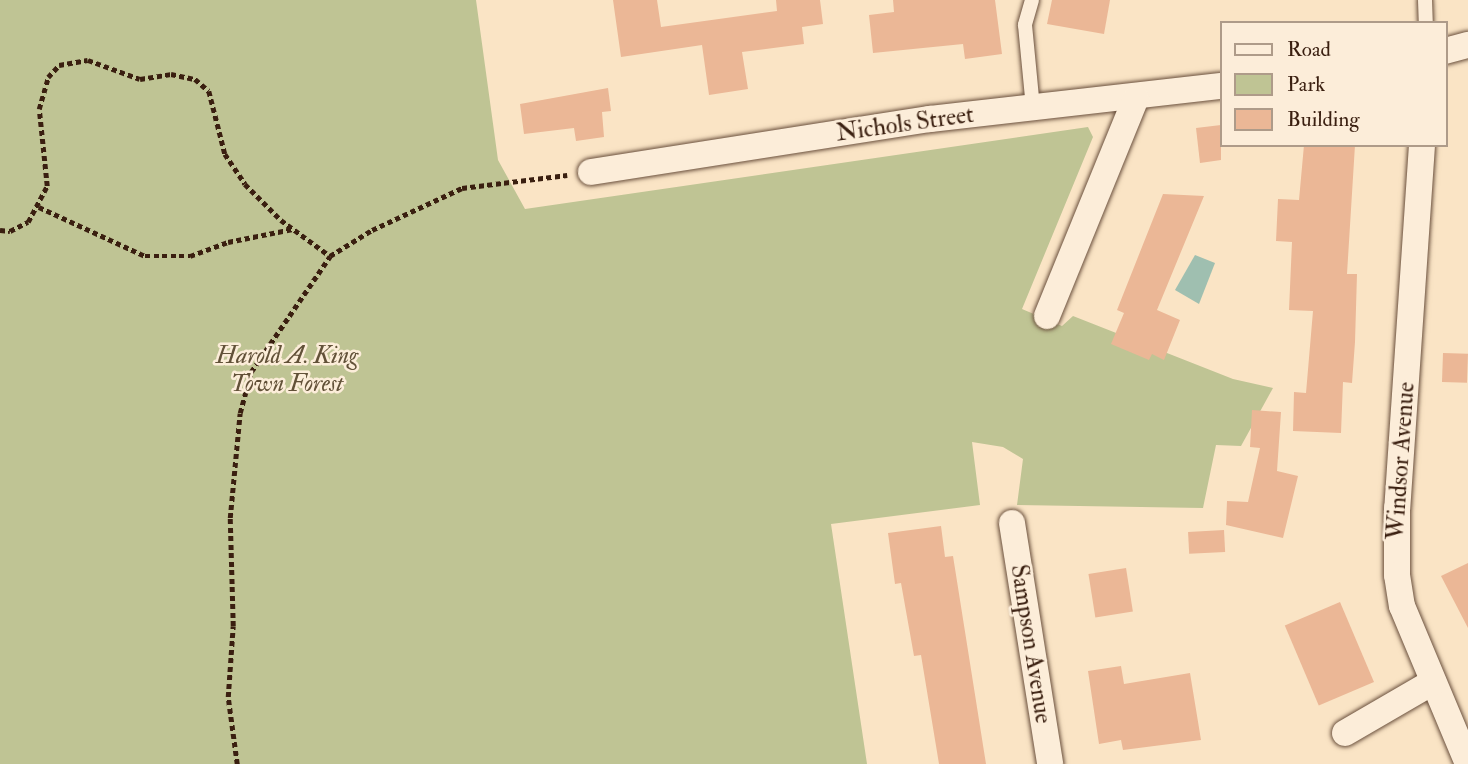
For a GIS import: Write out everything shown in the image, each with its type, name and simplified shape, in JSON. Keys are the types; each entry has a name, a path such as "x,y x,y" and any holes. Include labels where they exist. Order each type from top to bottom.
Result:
{"street":[{"path":"1447,50 1468,45"},
{"name":"Nichols Street","path":"591,172 930,119 1136,98 1220,86"},
{"path":"1047,316 1136,98"},
{"name":"Windsor Avenue","path":"1422,147 1395,548 1402,606 1468,764"},
{"name":"Sampson Avenue","path":"1012,523 1050,764"},
{"path":"1345,733 1433,682"}],"lane":[{"path":"1032,0 1024,25 1033,108"},
{"path":"1425,0 1426,21"}],"path":[{"path":"0,230 10,231 27,222 39,207 47,186 39,109 48,77 59,65 88,60 141,79 171,74 195,79 209,91 225,154 245,184 294,229 330,257"},
{"path":"237,764 228,697 233,626 230,518 240,413 250,372 330,257 416,206 462,188 591,172"},
{"path":"39,207 145,256 190,256 228,242 294,229"}],"green space":[{"name":"Harold A. King Town Forest","path":"0,0 476,0 498,160 525,209 1088,127 1093,137 1022,309 1062,326 1073,316 1233,379 1273,388 1241,446 1216,445 1203,508 1017,505 1023,459 1003,447 972,442 980,505 831,524 867,764 0,764"}],"shaded area":[{"path":"1195,255 1215,263 1199,304 1175,290"}],"building":[{"path":"613,0 657,0 661,27 777,11 776,0 820,0 823,24 802,27 804,44 742,52 748,89 709,95 702,45 621,57"},
{"path":"893,0 995,0 1002,54 965,59 963,44 873,53 869,15 894,12"},
{"path":"1052,0 1110,0 1104,34 1047,24"},
{"path":"608,88 611,111 602,112 604,137 576,141 574,128 524,134 520,104"},
{"path":"1220,125 1221,160 1200,163 1196,128"},
{"path":"1304,147 1355,147 1347,274 1357,274 1355,342 1352,383 1343,382 1341,433 1293,431 1294,392 1306,393 1313,311 1289,310 1292,242 1276,241 1278,199 1299,200"},
{"path":"1163,194 1204,196 1157,310 1180,320 1164,360 1152,354 1149,360 1111,344 1124,313 1117,310"},
{"path":"1443,353 1468,354 1467,383 1442,382"},
{"path":"1252,410 1281,412 1277,471 1298,476 1283,538 1226,525 1227,501 1248,502 1260,448 1250,447"},
{"path":"941,526 945,557 953,556 986,764 939,764 921,655 914,656 901,583 895,584 888,533"},
{"path":"1224,530 1225,552 1189,554 1188,532"},
{"path":"1468,563 1468,628 1441,576"},
{"path":"1126,568 1133,611 1095,617 1088,574"},
{"path":"1340,602 1374,682 1319,706 1285,625"},
{"path":"1121,666 1124,684 1190,673 1201,740 1123,750 1121,740 1099,744 1088,671"}]}
